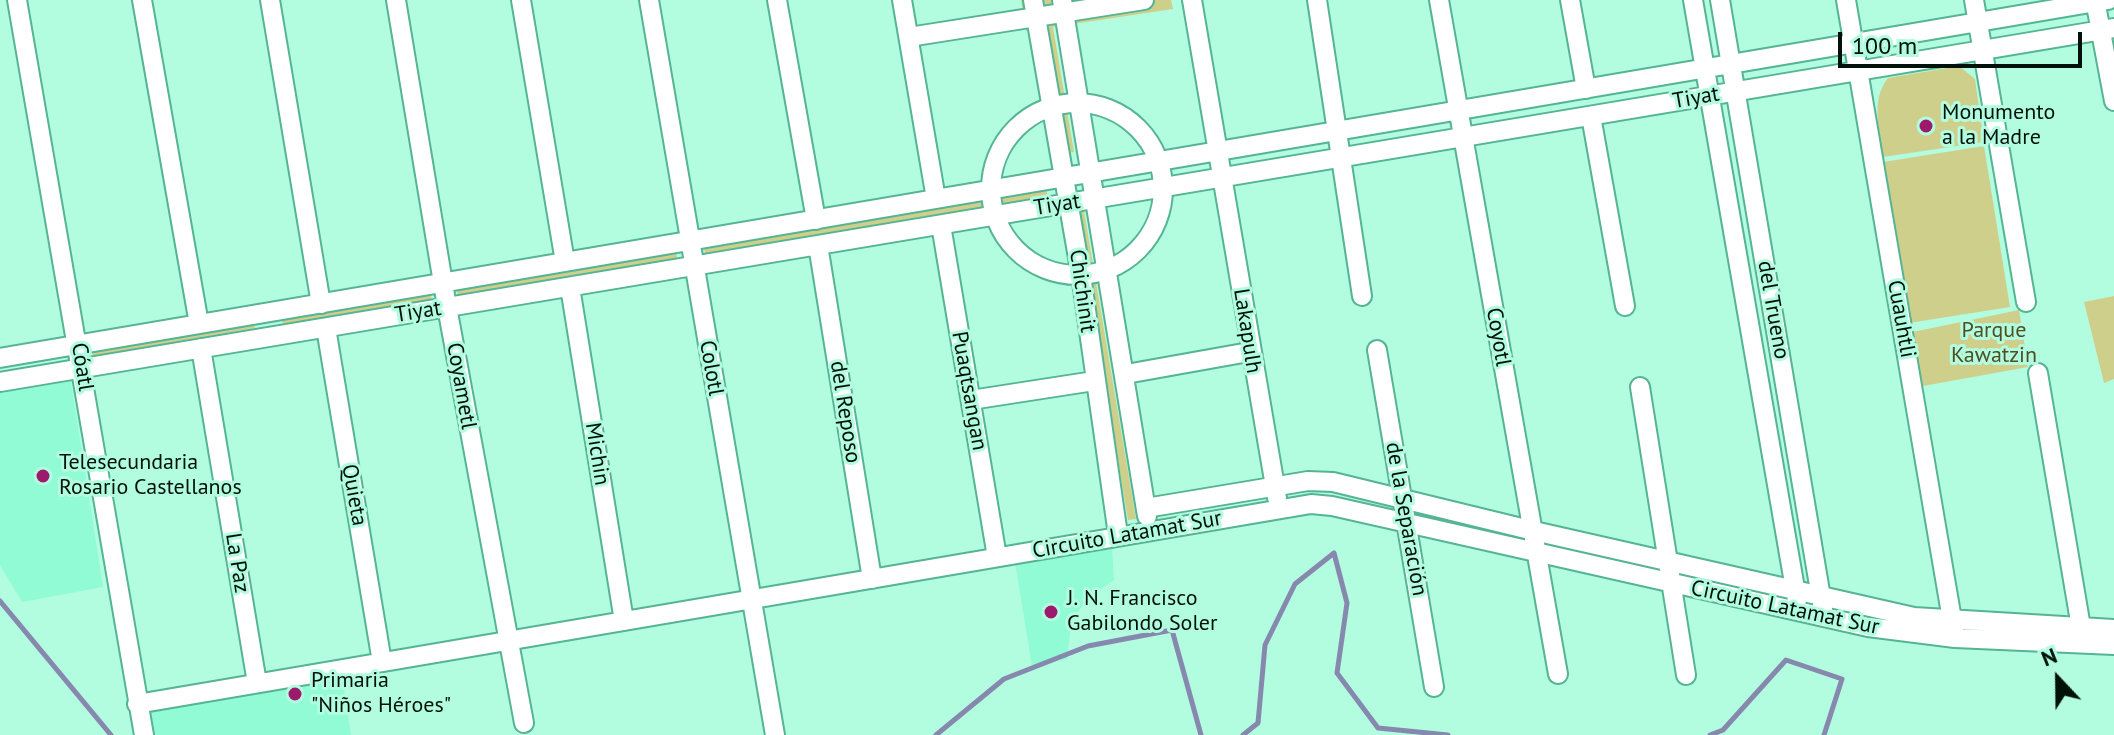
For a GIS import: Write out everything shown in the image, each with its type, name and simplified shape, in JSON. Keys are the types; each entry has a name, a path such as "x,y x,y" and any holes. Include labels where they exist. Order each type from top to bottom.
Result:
{"street":[{"name":"Cóatl","path":"17,0 144,735"},
{"path":"142,0 199,324"},
{"path":"270,0 321,304"},
{"name":"Coyametl","path":"396,0 447,307 524,723"},
{"path":"521,0 565,262"},
{"name":"Colotl","path":"649,0 775,735"},
{"path":"777,0 816,220"},
{"path":"902,0 936,199"},
{"path":"909,37 1035,8 1144,0"},
{"name":"Lakapulh","path":"1192,0 1249,352 1279,509"},
{"path":"1317,0 1362,296"},
{"name":"Coyotl","path":"1439,0 1558,674"},
{"path":"1570,0 1586,89"},
{"name":"del Trueno","path":"1693,0 1799,613"},
{"name":"del Trueno","path":"1720,0 1825,619"},
{"name":"Cuauhtli","path":"1846,0 1954,630"},
{"path":"1974,0 2026,302"},
{"name":"Tiyat","path":"0,358 2099,1"},
{"path":"2099,1 2107,30 2114,101"},
{"name":"Chichinit","path":"1063,6 1150,531"},
{"name":"Chichinit","path":"1035,8 1081,275 1118,535"},
{"name":"Tiyat","path":"0,382 2107,30"},
{"path":"1080,103 1105,107 1128,119 1147,138 1159,161 1163,188 1156,222 1137,250 1109,269 1081,275 1054,272 1029,261 1009,242 995,216 990,190 995,162 1007,138 1027,118 1052,106 1080,103"},
{"path":"1591,116 1625,306"},
{"path":"860,212 863,238"},
{"name":"Puaqtsangan","path":"941,225 997,557"},
{"name":"del Reposo","path":"818,245 872,579"},
{"name":"Michin","path":"570,287 624,621"},
{"path":"265,313 268,337"},
{"name":"Quieta","path":"326,328 382,662"},
{"name":"La Paz","path":"201,348 257,683"},
{"name":"de la Separación","path":"1377,350 1434,687"},
{"path":"1126,374 1249,352"},
{"path":"2038,373 2083,637"},
{"path":"971,400 1094,381"},
{"path":"1640,387 1686,675"},
{"name":"Circuito Latamat Sur","path":"1146,508 1308,481 1333,482 1954,630"},
{"name":"Circuito Latamat Sur","path":"137,704 1118,535 1321,504 1825,619 2083,637 2114,645"},
{"name":"Circuito Latamat Sur","path":"2083,637 2114,629"}],"shaded area":[{"name":"Telesecundaria Rosario Castellanos","path":"70,376 103,587 22,602 0,565 0,388"},
{"name":"J. N. Francisco Gabilondo Soler","path":"1112,547 1114,580 1086,599 1071,625 1067,659 1032,666 1015,562"},
{"name":"Primaria \"Niños Héroes\"","path":"342,677 351,735 153,735 150,711"}],"green space":[{"path":"1021,0 1171,0 1173,9 1053,27 1074,152 1067,153 1045,28 1026,31"},
{"path":"1959,66 1975,79 1984,142 1883,157 1878,106 1882,87 1888,78"},
{"path":"1984,146 2010,307 1909,323 1883,162"},
{"path":"1046,188 1048,198 705,255 704,246"},
{"path":"1083,205 1136,519 1128,520 1076,206"},
{"path":"676,249 677,259 458,296 456,286"},
{"path":"430,290 432,300 283,325 281,315"},
{"path":"2114,296 2114,379 2104,383 2084,302"},
{"name":"Parque Kawatzin","path":"2019,310 2028,367 1912,388 1903,334"},
{"path":"254,319 255,328 93,356 92,346"}],"waterway":[{"path":"1243,735 1258,723 1265,645 1295,584 1334,553 1347,603 1337,673 1378,728 1448,735"},
{"path":"0,601 111,735"},
{"path":"936,735 1004,679 1088,646 1172,630 1201,735"},
{"path":"1710,735 1723,730 1786,660 1842,679 1824,735"}],"place":[{"name":"Monumento a la Madre","path":"1926,126"},
{"name":"Telesecundaria Rosario Castellanos","path":"43,476"},
{"name":"J. N. Francisco Gabilondo Soler","path":"1051,612"},
{"name":"Primaria \"Niños Héroes\"","path":"295,694"}]}
